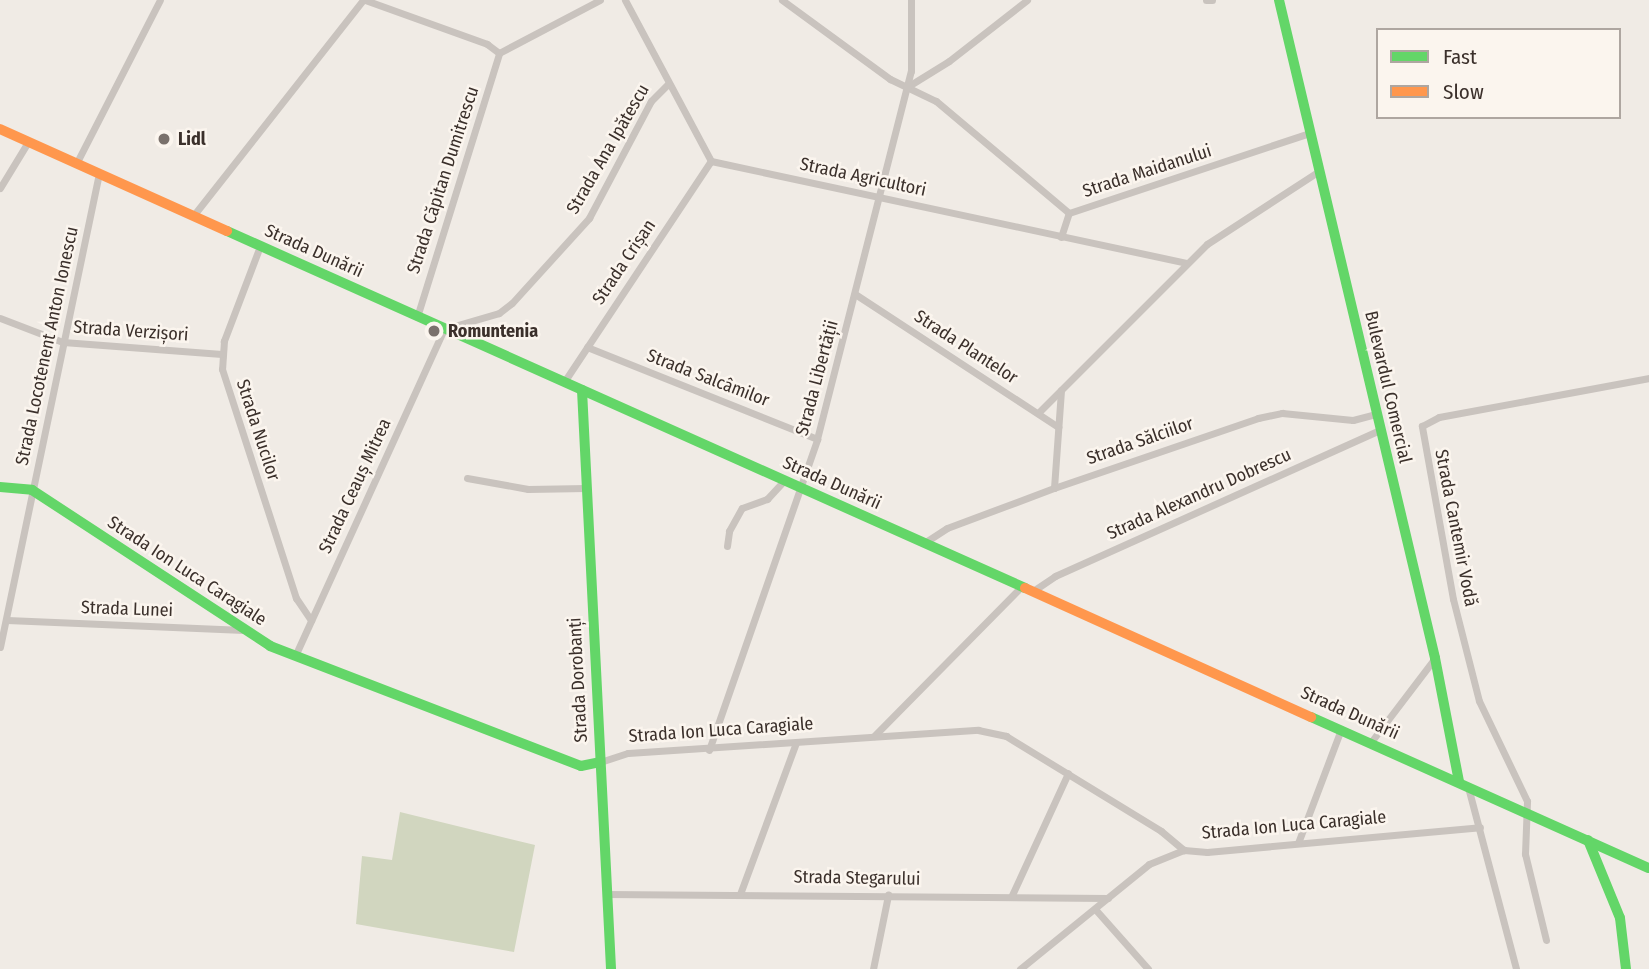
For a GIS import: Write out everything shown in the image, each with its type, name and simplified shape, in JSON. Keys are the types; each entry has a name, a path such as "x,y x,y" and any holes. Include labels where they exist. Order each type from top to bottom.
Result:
{"main road":[{"name":"Bulevardul Comercial","path":"1279,0 1464,784"},
{"name":"Strada Dunării","path":"0,129 1371,741 1649,868"},
{"name":"Strada Dorobanți","path":"582,390 611,969"},
{"name":"Strada Ion Luca Caragiale","path":"0,487 33,490 245,630 295,656 581,766 600,762"},
{"path":"1588,840 1620,918 1626,969"}],"street":[{"path":"76,164 160,0"},
{"path":"193,216 364,0 499,53 600,0"},
{"path":"625,0 711,161"},
{"name":"Strada Maidanului","path":"782,0 907,87 936,101 1069,213 1310,133"},
{"name":"Strada Libertății","path":"709,750 817,439 907,87 914,41 911,0"},
{"path":"907,87 930,74 1027,0"},
{"path":"1206,0 1212,0"},
{"name":"Strada Căpitan Dumitrescu","path":"417,317 499,53"},
{"name":"Strada Ana Ipătescu","path":"444,329 499,313 512,303 589,218 651,101 669,83"},
{"path":"0,188 28,142"},
{"name":"Strada Agricultori","path":"711,161 1186,263"},
{"name":"Strada Crișan","path":"564,382 711,161"},
{"path":"1038,413 1186,263 1319,171"},
{"name":"Strada Locotenent Anton Ionescu","path":"0,647 99,175"},
{"path":"1061,237 1069,213"},
{"name":"Strada Nucilor","path":"260,246 222,354 226,385 296,598 311,620"},
{"name":"Strada Plantelor","path":"855,294 1058,427"},
{"name":"Strada Verzișori","path":"0,318 62,342 222,354"},
{"name":"Strada Ceauș Mitrea","path":"295,656 444,329"},
{"name":"Strada Salcâmilor","path":"587,347 817,439"},
{"name":"Strada Cantemir Vodă","path":"1528,813 1524,791 1479,701 1453,599 1422,426 1439,417 1649,378"},
{"path":"1054,488 1061,390"},
{"name":"Strada Sălciilor","path":"924,543 947,528 1258,418 1282,413 1353,420 1376,414"},
{"name":"Strada Alexandru Dobrescu","path":"1033,591 1055,576 1380,430"},
{"path":"467,478 528,489 586,488"},
{"path":"727,546 729,531 742,508 767,499 784,481"},
{"path":"874,736 884,720 1022,586"},
{"name":"Strada Lunei","path":"7,620 245,630"},
{"path":"1371,741 1435,659"},
{"path":"1298,843 1341,729"},
{"name":"Strada Ion Luca Caragiale","path":"600,762 628,753 709,750 874,736 992,732 1068,773 1184,850 1480,827"},
{"path":"740,894 796,743"},
{"path":"1012,895 1068,773"},
{"path":"1464,784 1480,827 1516,969"},
{"path":"1528,813 1525,854 1546,940"},
{"path":"1020,969 1149,864 1184,850"},
{"name":"Strada Stegarului","path":"606,894 1012,895 1108,898"},
{"path":"873,969 888,895"},
{"path":"1095,909 1148,969"}],"green space":[{"path":"400,812 535,845 514,952 356,924 362,856 392,860"}],"traffic: fast":[{"path":"1279,0 1435,658 1459,782"},
{"path":"227,231 1025,588"},
{"path":"582,390 611,969"},
{"path":"0,487 32,490 270,646 581,766 600,762"},
{"path":"1311,717 1649,868"},
{"path":"1588,840 1620,918 1626,969"}],"traffic: slow":[{"path":"0,129 227,231"},
{"path":"1025,588 1311,717"}],"place":[{"name":"Lidl","path":"164,139"},
{"name":"Romuntenia","path":"434,331"}]}
